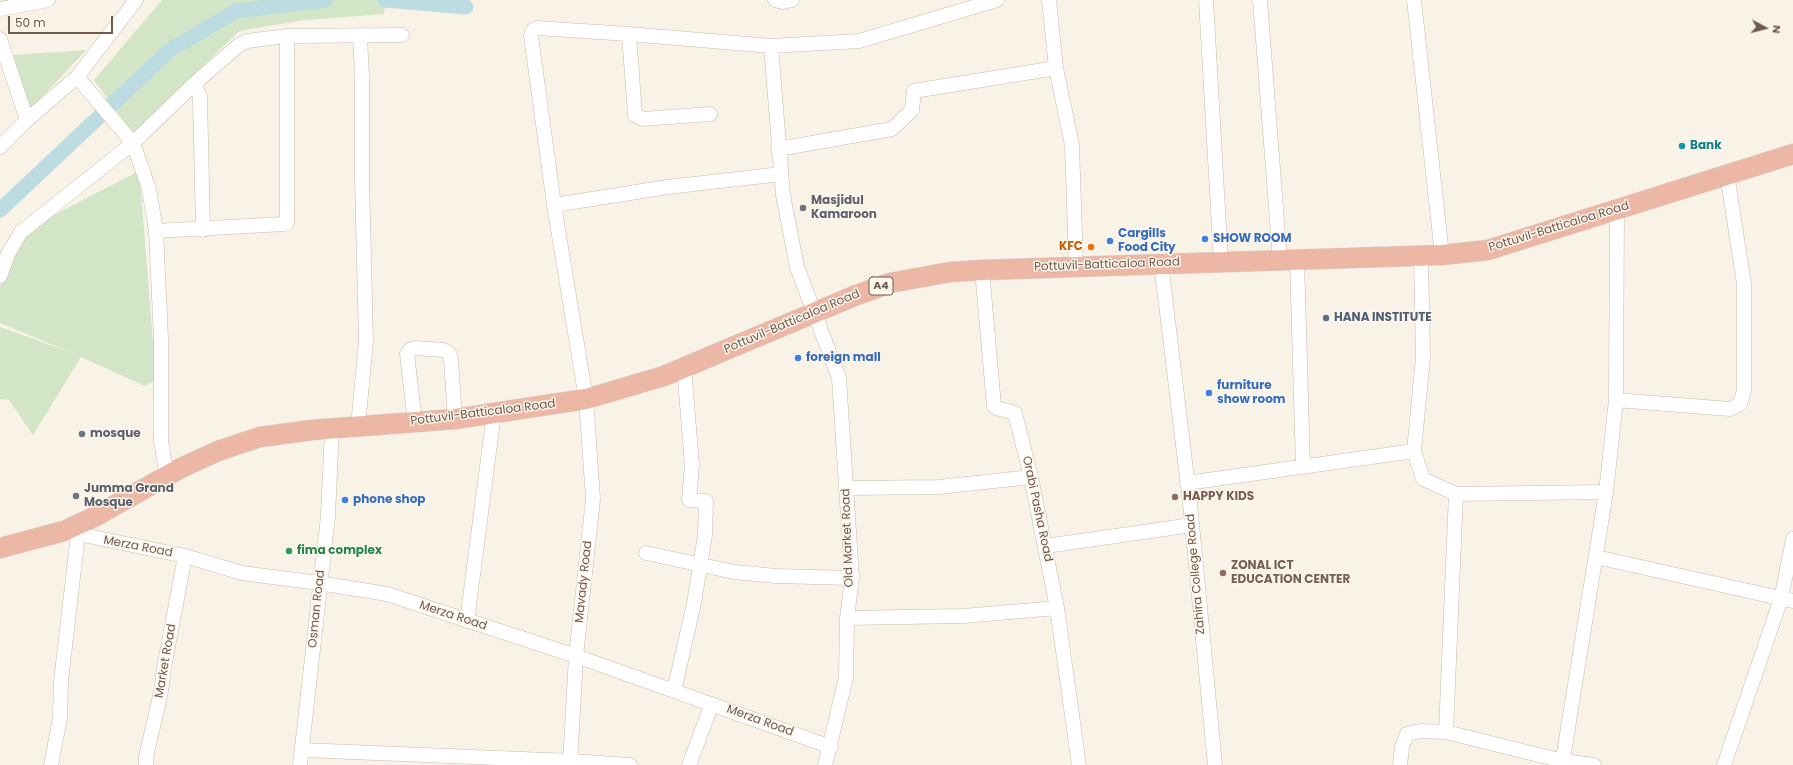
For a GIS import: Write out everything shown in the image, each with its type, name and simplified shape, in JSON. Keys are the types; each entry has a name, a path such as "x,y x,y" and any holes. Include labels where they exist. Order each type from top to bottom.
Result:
{"highway":[{"name":"Pottuvil-Batticaloa Road","path":"0,548 71,533 94,517 167,476 218,451 260,437 332,428 455,419 586,399 664,376 854,296 890,284 950,272 982,270 1161,263 1421,256 1488,250 1793,154"}],"street":[{"path":"0,9 48,0"},
{"path":"0,147 27,120 80,82 136,0"},
{"path":"775,0 783,2 792,0"},
{"path":"710,114 643,119 635,115 629,34 771,46 859,41 997,0"},
{"path":"1049,0 1056,68 1072,146 1076,266"},
{"path":"1206,0 1221,262"},
{"path":"1260,0 1289,260 1302,466"},
{"path":"1414,0 1442,255"},
{"name":"Mavady Road","path":"570,763 576,656 593,499 586,399 554,205 531,36 533,30 537,28 629,34"},
{"path":"360,35 366,341 359,416 360,426"},
{"path":"0,276 8,254 21,232 239,45 247,41 287,36 402,35"},
{"path":"156,231 203,230 287,223 287,36"},
{"path":"0,39 27,120"},
{"name":"Old Market Road","path":"771,46 781,174 797,267 839,378 852,578 847,618 846,678 831,747 825,765"},
{"path":"778,148 892,129 912,110 914,91 1056,68"},
{"path":"80,82 130,139 148,189 156,231 161,339 161,442 167,476"},
{"path":"195,83 200,97 203,230"},
{"path":"554,205 668,187 781,174"},
{"path":"1616,400 1730,409 1740,404 1744,390 1744,284 1727,174"},
{"path":"1563,763 1606,492 1616,400 1618,208"},
{"path":"1421,256 1423,357 1414,451 1423,479 1456,494 1606,492"},
{"name":"Zahira College Road","path":"1161,263 1192,525 1215,765"},
{"name":"Orabi Pasha Road","path":"982,270 994,406 1015,412 1031,477 1046,546 1079,765"},
{"path":"415,422 407,354 410,350 415,348 443,350 449,353 451,360 455,419"},
{"path":"674,691 701,565 705,535 706,501 689,500 692,465 684,368"},
{"path":"467,621 494,413"},
{"name":"Osman Road","path":"300,765 319,583 328,516 332,428"},
{"path":"1187,483 1414,451"},
{"path":"846,488 939,487 1031,477"},
{"path":"1446,732 1456,494"},
{"path":"1046,546 1192,525"},
{"path":"51,765 60,718 71,533"},
{"name":"Merza Road","path":"71,533 186,556 242,573 387,594 576,656 831,747"},
{"path":"1724,765 1787,600 1793,538"},
{"path":"646,554 741,573 852,578"},
{"name":"Market Road","path":"146,765 146,757 161,692 164,668 186,556"},
{"path":"1596,557 1787,600"},
{"path":"847,618 963,616 1056,608"},
{"path":"688,765 712,704"},
{"path":"1400,765 1402,747 1407,734 1420,731 1446,732 1563,763 1594,765"},
{"path":"302,750 630,765"}],"green space":[{"path":"162,0 385,0 384,14 305,20 239,31 133,134 94,80"},
{"path":"86,50 29,111 13,55"},
{"path":"141,170 140,179 156,380 145,386 81,357 33,435 9,400 0,399 0,327 70,352 0,323 0,287 21,232"}],"waterway":[{"path":"0,210 170,50 236,11 326,0"},
{"path":"385,0 466,7"}],"place":[{"name":"Bank","path":"1682,146"},
{"name":"Masjidul Kamaroon","path":"803,208"},
{"name":"SHOW ROOM","path":"1205,239"},
{"name":"Cargills Food City","path":"1110,241"},
{"name":"KFC","path":"1091,247"},
{"name":"HANA INSTITUTE","path":"1326,318"},
{"name":"foreign mall","path":"798,358"},
{"name":"furniture show room","path":"1209,393"},
{"name":"mosque","path":"82,434"},
{"name":"Jumma Grand Mosque","path":"76,496"},
{"name":"HAPPY KIDS","path":"1175,497"},
{"name":"phone shop","path":"345,500"},
{"name":"fima complex","path":"289,551"},
{"name":"ZONAL ICT EDUCATION CENTER","path":"1223,573"}]}
